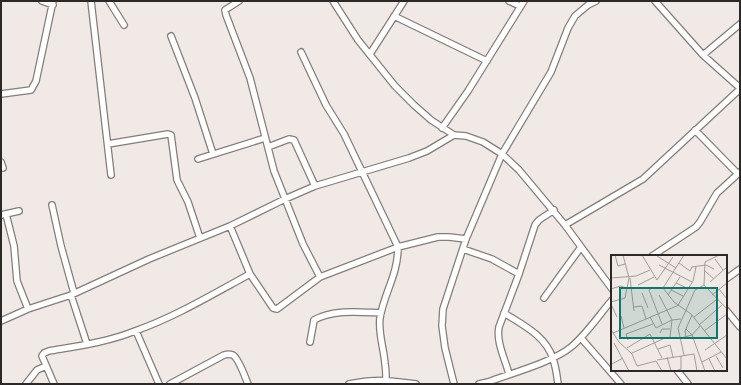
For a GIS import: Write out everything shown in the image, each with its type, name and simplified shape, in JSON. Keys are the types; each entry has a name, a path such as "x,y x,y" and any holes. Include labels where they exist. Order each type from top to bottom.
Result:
{"street":[{"path":"1,94 28,91 33,88 36,81 53,3 42,1"},
{"path":"91,1 112,175"},
{"path":"109,1 124,25"},
{"path":"239,1 227,8 225,12 249,72 274,171 303,244 320,277"},
{"path":"333,1 358,40 395,86 414,105 442,128 454,135 466,136 484,142 502,154 519,170 554,210 611,286"},
{"path":"370,54 404,1"},
{"path":"442,128 468,91 522,3 509,1"},
{"path":"454,384 445,348 442,326 443,309 466,239 502,154 551,72 568,28 575,16 588,5 596,1"},
{"path":"565,225 643,179 740,89 703,55 655,1"},
{"path":"394,16 487,61"},
{"path":"703,55 740,24"},
{"path":"171,36 195,98 213,154"},
{"path":"301,52 326,105 344,134 398,247 396,267 381,313 379,328 386,364 386,380"},
{"path":"654,255 696,227 717,193 739,173 696,130"},
{"path":"108,144 168,134 171,135 176,180 188,202 200,238"},
{"path":"1,321 28,309 72,294 148,259 230,226 315,186 409,158 427,151 454,135"},
{"path":"198,159 265,138"},
{"path":"268,148 289,139 294,140 315,186"},
{"path":"52,206 72,294 87,344"},
{"path":"509,374 498,333 535,225 539,220 554,210"},
{"path":"19,211 4,215 14,246 17,281 28,309"},
{"path":"230,226 250,274 273,308 277,309 320,277 398,247 438,237 466,239"},
{"path":"544,298 581,247"},
{"path":"463,249 492,260 519,274"},
{"path":"727,278 740,269"},
{"path":"54,384 42,356 44,353 87,344 136,331 182,310 250,274"},
{"path":"479,384 553,358 572,347 611,301"},
{"path":"727,311 740,327"},
{"path":"310,342 314,320 337,313 381,313"},
{"path":"504,313 532,330 538,336 553,358 558,384"},
{"path":"136,331 159,384"},
{"path":"580,338 621,384"},
{"path":"170,384 224,355 229,354 234,356 237,360 248,384"},
{"path":"26,384 37,370 46,366"},
{"path":"678,371 688,384"},
{"path":"349,384 368,380 386,380 416,384"}]}
